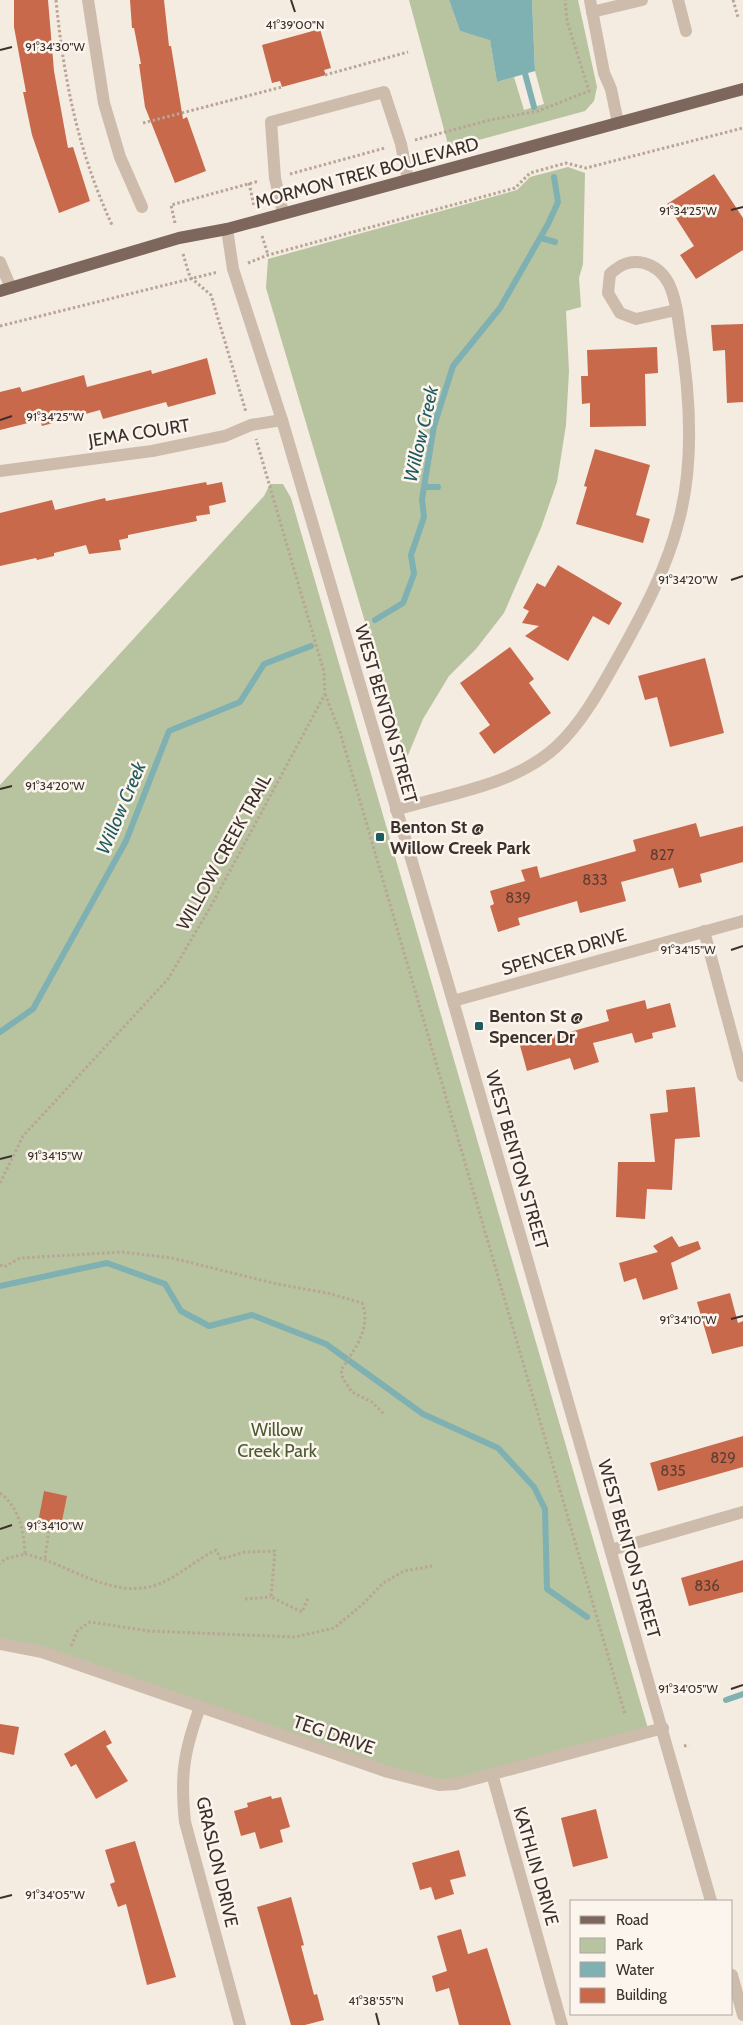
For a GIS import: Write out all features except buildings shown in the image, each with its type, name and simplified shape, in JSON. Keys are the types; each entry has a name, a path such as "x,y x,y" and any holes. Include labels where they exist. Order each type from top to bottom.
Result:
{"main road":[{"name":"MORMON TREK BOULEVARD","path":"5,290 179,238 226,228 408,180 743,89"}],"street":[{"path":"88,0 104,103 120,157 142,207"},
{"path":"618,123 591,6 642,0"},
{"path":"678,0 686,31"},
{"path":"283,213 274,178 271,122 384,92 401,144 408,180"},
{"name":"WEST BENTON STREET","path":"226,228 233,269 282,420 453,1001 663,1728 711,1900"},
{"path":"396,810 502,780 530,766 556,747 577,724 608,676 644,611 660,576 680,519 686,481 689,436 684,357 676,310 669,284 661,272 649,264 635,261 625,263 610,274 608,293 620,313 636,319 676,310"},
{"path":"0,262 5,290"},
{"name":"JEMA COURT","path":"0,471 152,451 225,436 251,425 282,420"},
{"name":"SPENCER DRIVE","path":"453,1001 743,921"},
{"path":"704,931 743,1076"},
{"path":"611,1550 743,1512"},
{"name":"TEG DRIVE","path":"0,1644 42,1652 422,1782 439,1785 456,1784 663,1728"},
{"name":"GRASLON DRIVE","path":"200,1707 184,1758 182,1790 185,1822 240,2025"},
{"name":"KATHLIN DRIVE","path":"492,1774 562,2025"},
{"path":"733,1979 743,2016"}],"path":[{"path":"56,0 65,77 76,128 88,167 112,225"},
{"path":"733,0 738,17"},
{"path":"325,75 408,52"},
{"path":"143,123 282,87"},
{"path":"0,326 190,277 233,269 277,252 515,188 530,173 566,163 586,168 743,128"},
{"path":"270,484 324,672 325,694 345,751 625,1714"},
{"name":"WILLOW CREEK TRAIL","path":"0,1183 23,1136 168,979 211,906 325,694"},
{"path":"0,1265 4,1267 20,1258 92,1252 122,1252 172,1258 277,1284 327,1292 362,1303 366,1314 363,1333 354,1352 341,1370 343,1379 352,1392 372,1402 384,1414"},
{"path":"0,1493 8,1499 17,1513 25,1554"},
{"path":"44,1558 49,1530"},
{"path":"0,1564 5,1560 25,1554 44,1558 102,1583 133,1588 156,1585 198,1558 216,1550 220,1559 245,1552 275,1551 272,1597"},
{"path":"66,1660 78,1630 90,1622 149,1631 244,1636 294,1637 334,1628 363,1604 383,1583 404,1571 432,1566"},
{"path":"245,1599 272,1597 302,1612 308,1598"},
{"path":"684,1746 689,1745"}],"green space":[{"path":"409,0 449,0 460,31 490,39 497,82 514,77 524,110 544,104 535,71 532,0 578,0 597,87 594,101 585,111 449,148"},
{"path":"568,167 585,173 583,264 579,278 581,307 566,311 569,371 566,425 557,482 541,528 504,613 476,649 449,676 423,719 406,760 266,288 268,259 517,190 530,177"},
{"name":"Willow Creek Park","path":"270,484 283,484 291,498 649,1732 439,1785 0,1644 0,785 264,496"}],"water":[{"path":"449,0 532,0 535,71 497,82 490,40 460,31"}],"waterway":[{"name":"Willow Creek","path":"523,66 534,107"},
{"name":"Willow Creek","path":"375,620 403,603 414,574 411,555 424,517 422,499 434,426 453,366 500,308 548,224 558,202 554,177"},
{"path":"541,238 555,242"},
{"path":"425,487 438,487"},
{"name":"Willow Creek","path":"0,1032 33,1009 126,841 169,731 240,702 264,664 311,646"},
{"path":"0,1286 107,1263 165,1284 181,1311 209,1326 252,1315 326,1344 423,1414 498,1448 534,1487 545,1509 547,1589 587,1617"},
{"path":"726,1700 743,1694"}],"place":[{"name":"Benton St @ Willow Creek Park","path":"380,837"},
{"name":"Benton St @ Spencer Dr","path":"479,1026"}]}
